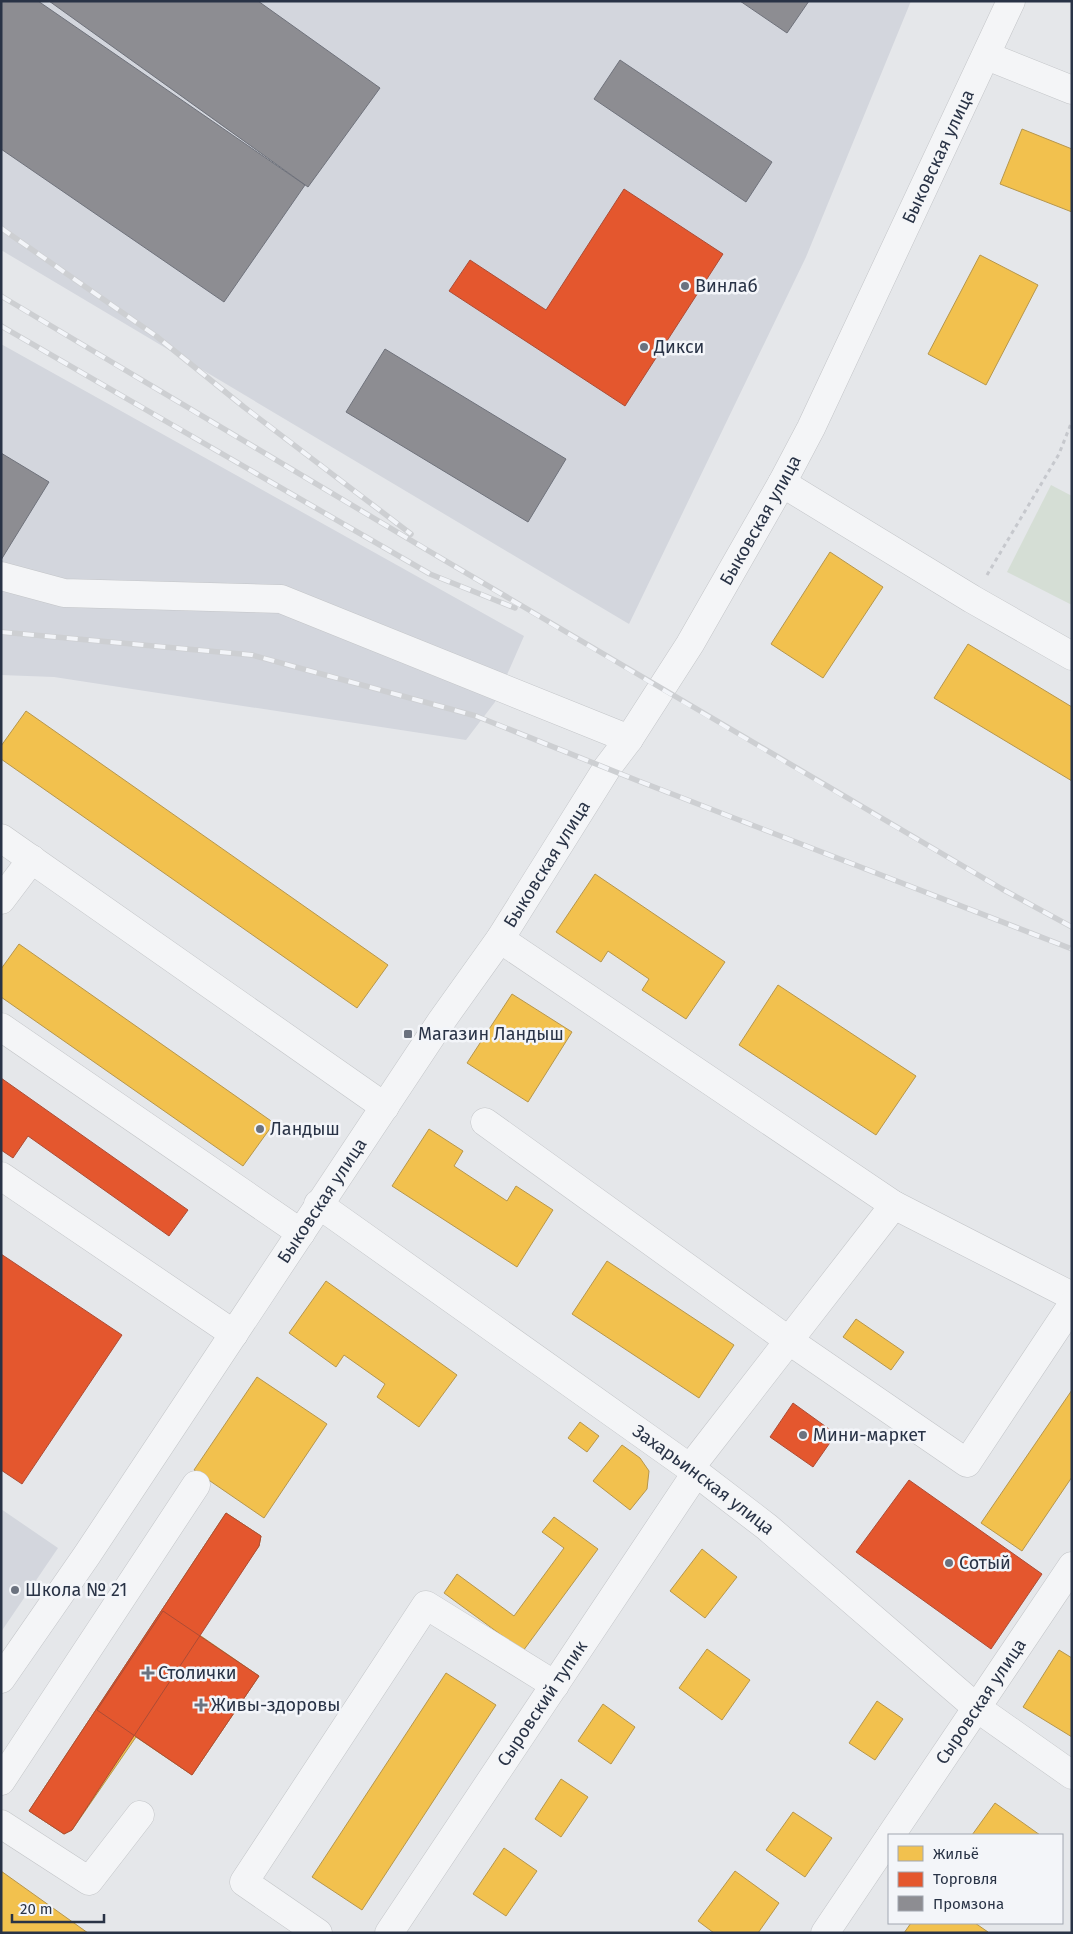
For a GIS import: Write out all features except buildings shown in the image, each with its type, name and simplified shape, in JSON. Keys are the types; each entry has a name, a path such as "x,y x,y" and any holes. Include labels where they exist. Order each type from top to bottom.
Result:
{"street":[{"name":"Быковская улица","path":"1,1679 93,1547 440,1022 500,940 607,768 629,739 690,644 782,483 811,428 987,56 1011,1"},
{"path":"987,56 1072,90"},
{"path":"782,483 972,599 1072,656"},
{"path":"1,576 64,593 281,599 629,739"},
{"path":"1,838 385,1107"},
{"path":"1,900 32,859"},
{"path":"500,940 894,1204 1072,1296"},
{"path":"1,1027 301,1233"},
{"path":"485,1122 788,1340 967,1463 1072,1305"},
{"path":"1,1176 234,1334"},
{"name":"Захарьинская улица","path":"318,1204 693,1471 767,1527 977,1708 1072,1775"},
{"name":"Сыровский тупик","path":"390,1933 555,1685 693,1471 788,1340 894,1204"},
{"path":"1,1780 196,1485"},
{"name":"Сыровская улица","path":"892,1834 1072,1566"},
{"path":"318,1933 244,1882 426,1605 555,1685"},
{"path":"1,1824 89,1881 140,1815"},
{"name":"Сыровская улица","path":"825,1933 888,1840"}],"path":[{"path":"972,599 1059,454 1072,421"}],"shaded area":[{"path":"1,1 911,1 806,257 629,624 1,250"},
{"path":"1,344 524,636 495,702 466,740 54,677 1,675"},
{"path":"1051,485 1072,496 1072,605 1007,572"},
{"name":"Школа № 21","path":"1,1509 58,1548 1,1632"}],"railway":[{"path":"1,228 156,336 244,407 411,534"},
{"path":"1,296 751,742 1002,889 1072,927"},
{"path":"1,326 430,574 515,608"},
{"path":"1,632 252,655 476,716 1072,949"}],"place":[{"name":"Винлаб","path":"685,286"},
{"name":"Дикси","path":"644,347"},
{"name":"Магазин Ландыш","path":"408,1034"},
{"name":"Ландыш","path":"260,1129"},
{"name":"Мини-маркет","path":"803,1435"},
{"name":"Сотый","path":"949,1563"},
{"name":"Школа № 21","path":"15,1590"},
{"name":"Столички","path":"148,1673"},
{"name":"Живы-здоровы","path":"201,1705"}]}
